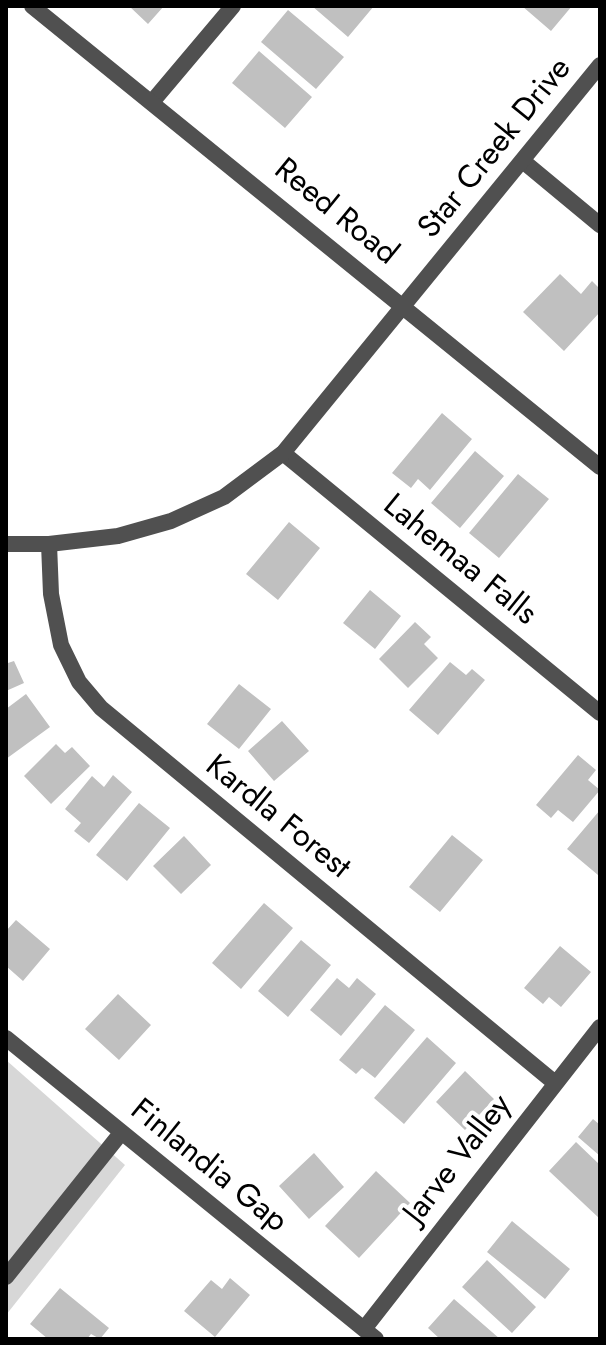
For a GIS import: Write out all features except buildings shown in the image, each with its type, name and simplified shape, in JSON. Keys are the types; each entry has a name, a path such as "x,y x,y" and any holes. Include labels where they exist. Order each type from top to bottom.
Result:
{"street":[{"name":"Reed Road","path":"32,6 600,467"},
{"path":"152,102 233,6"},
{"name":"Star Creek Drive","path":"6,544 49,544 118,536 171,521 224,497 283,453 524,162 600,65"},
{"path":"524,162 600,225"},
{"name":"Lahemaa Falls","path":"283,453 600,713"},
{"name":"Kardla Forest","path":"49,544 51,594 61,645 79,682 101,708 555,1083"},
{"name":"Jarve Valley","path":"370,1334 555,1083 600,1027"},
{"name":"Finlandia Gap","path":"8,1044 370,1334"},
{"path":"6,1277 121,1133"}],"shaded area":[{"path":"6,1060 125,1165 6,1315"}]}
